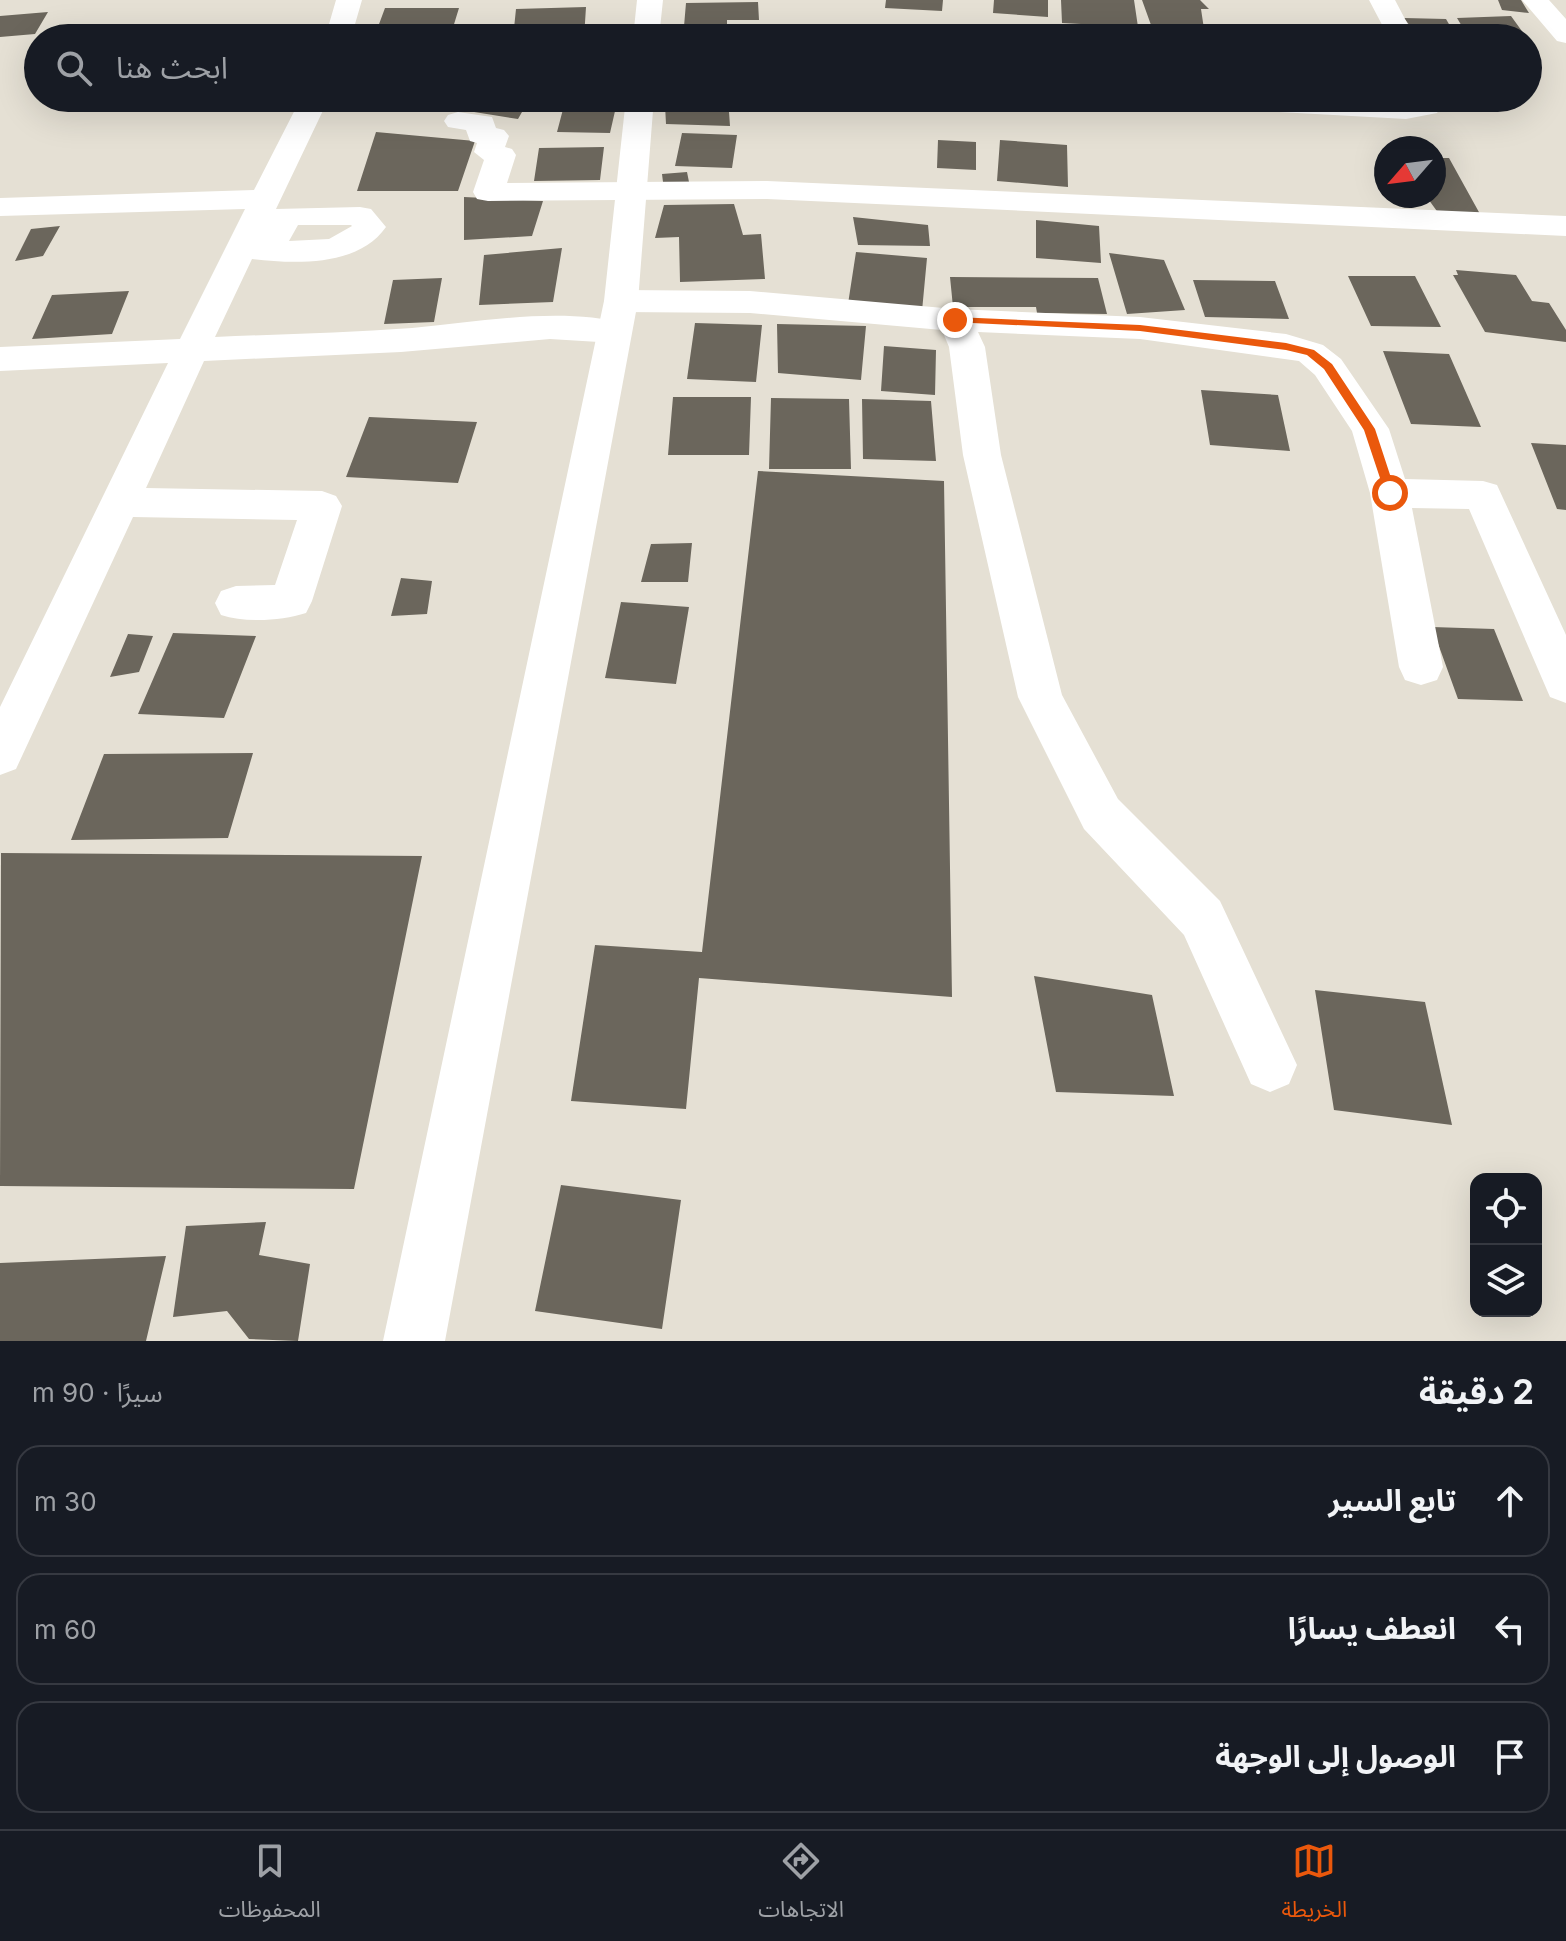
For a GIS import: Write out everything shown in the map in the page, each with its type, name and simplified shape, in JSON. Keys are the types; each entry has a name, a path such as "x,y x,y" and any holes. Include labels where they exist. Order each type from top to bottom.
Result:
{"street":[{"path":"342,24 349,0"},
{"path":"647,24 650,0"},
{"path":"1382,0 1395,24"},
{"path":"1535,0 1566,35"},
{"path":"0,755 192,349 255,249 266,199 308,112"},
{"path":"414,1341 618,317 639,112"},
{"path":"458,121 482,123 480,135 494,136 489,152 501,155 488,192 767,190 1566,226"},
{"path":"0,207 266,199"},
{"path":"0,359 401,340 550,328 750,302 955,320 1140,328 1286,346 1311,353 1328,367 1370,429 1390,493 1421,667"},
{"path":"955,320 967,347 982,455 1040,697 1101,814 1202,918 1270,1065"},
{"path":"1390,493 1483,495 1566,684"},
{"path":"119,502 322,506 291,601 236,603"}],"building":[{"path":"886,0 943,0 942,11 885,8"},
{"path":"994,0 1048,0 1048,17 993,13"},
{"path":"1061,0 1134,0 1138,24 1062,23"},
{"path":"1142,0 1200,0 1209,9 1201,9 1203,24 1151,24"},
{"path":"1498,0 1521,0 1529,13 1502,10"},
{"path":"758,2 759,20 684,24 686,3"},
{"path":"586,7 585,24 514,24 516,9"},
{"path":"385,8 459,8 454,24 379,24"},
{"path":"48,12 41,24 24,24 24,35 0,37 0,16"},
{"path":"1511,16 1517,24 1461,24 1457,18"},
{"path":"1404,18 1446,19 1449,24 1408,24"},
{"path":"474,112 522,112 518,119"},
{"path":"562,112 615,112 610,133 557,132"},
{"path":"665,112 729,112 730,126 666,124"},
{"path":"376,132 475,141 458,191 357,191"},
{"path":"682,133 737,135 732,168 675,166"},
{"path":"938,140 976,142 976,170 937,168"},
{"path":"1000,140 1067,145 1068,187 997,181"},
{"path":"604,147 600,180 534,181 539,148"},
{"path":"1446,158 1449,158 1480,214 1439,214 1435,208 1446,208"},
{"path":"687,172 689,182 663,182 662,174"},
{"path":"464,197 543,201 532,236 464,240"},
{"path":"734,204 743,235 761,234 765,279 680,282 679,237 655,238 664,205"},
{"path":"853,217 928,225 930,246 858,245"},
{"path":"1036,220 1099,226 1101,263 1036,258"},
{"path":"60,226 43,256 15,261 31,229"},
{"path":"562,248 553,302 479,305 484,255"},
{"path":"856,252 927,258 922,311 848,304"},
{"path":"1109,253 1164,260 1185,310 1127,314"},
{"path":"1456,270 1516,275 1532,301 1549,303 1566,330 1566,342 1485,332 1453,275 1458,275"},
{"path":"1348,276 1415,276 1441,327 1371,326"},
{"path":"950,277 1098,278 1107,314 1037,313 1036,307 953,307"},
{"path":"442,278 434,322 384,324 393,280"},
{"path":"1193,280 1275,281 1289,319 1205,317"},
{"path":"129,291 112,334 32,339 52,295"},
{"path":"695,323 762,325 756,382 687,379"},
{"path":"777,324 866,326 861,380 778,373"},
{"path":"884,346 936,350 935,395 881,391"},
{"path":"1383,351 1449,354 1481,427 1411,424"},
{"path":"1201,390 1278,395 1290,451 1210,445"},
{"path":"673,397 751,397 749,455 668,455"},
{"path":"771,398 849,399 851,469 769,469"},
{"path":"862,399 931,401 936,461 863,459"},
{"path":"369,417 477,422 458,483 346,477"},
{"path":"1531,443 1566,445 1566,510 1557,509"},
{"path":"758,471 944,481 952,997 699,978 686,1109 571,1101 595,945 702,952"},
{"path":"692,543 688,582 641,582 651,544"},
{"path":"401,578 432,581 427,614 391,616"},
{"path":"621,602 689,607 676,684 605,678"},
{"path":"1432,627 1494,629 1523,701 1458,699"},
{"path":"173,633 256,636 224,718 138,714"},
{"path":"128,634 153,636 139,672 110,677"},
{"path":"253,753 228,838 71,840 104,754"},
{"path":"1,853 422,856 354,1189 0,1186"},
{"path":"1034,976 1152,995 1174,1096 1056,1092"},
{"path":"1315,990 1425,1002 1452,1125 1334,1110"},
{"path":"561,1185 681,1200 662,1329 535,1311"},
{"path":"266,1222 259,1255 310,1264 298,1341 249,1339 227,1311 173,1317 186,1226"},
{"path":"166,1256 146,1341 0,1341 0,1263"}],"route":[{"path":"955,320 1140,328 1286,346 1311,353 1328,367 1370,429 1390,493"}]}
